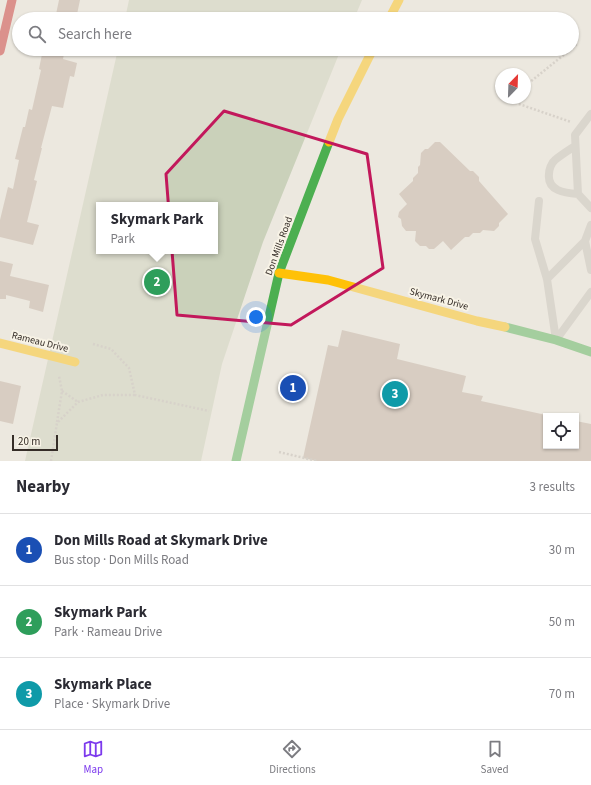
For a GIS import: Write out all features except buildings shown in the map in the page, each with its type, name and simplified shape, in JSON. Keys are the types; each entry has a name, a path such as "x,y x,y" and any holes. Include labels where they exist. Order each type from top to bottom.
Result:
{"main road":[{"path":"0,51 12,0"},
{"path":"393,12 399,0"},
{"name":"Don Mills Road","path":"236,461 279,273 338,119 370,56"},
{"name":"Skymark Drive","path":"279,273 328,280 478,321 523,330 591,352"},
{"name":"Rameau Drive","path":"0,343 75,362"}],"lane":[{"path":"591,114 586,123 575,135 578,194 591,208"},
{"path":"575,146 553,161 549,171 548,180 553,188 562,192 578,194"},
{"path":"539,202 535,239 547,279 556,340"},
{"path":"547,279 585,241 591,225"},
{"path":"585,241 591,270"},
{"path":"556,340 591,292"}],"path":[{"path":"531,81 561,56"},
{"path":"520,104 586,123"},
{"path":"93,344 111,349 129,368 135,395"},
{"path":"51,461 62,391 59,375"},
{"path":"62,391 78,402"},
{"path":"57,422 78,402 103,395 135,395 209,411"},
{"path":"279,452 317,461"}],"highlighted area":[{"path":"224,111 367,154 383,268 291,325 177,315 166,174"}],"green space":[{"path":"129,0 362,0 357,12 126,12"},
{"path":"116,56 338,56 263,242 222,364 201,461 25,461"}],"traffic: fast":[{"path":"236,461 279,273 329,142"},
{"path":"505,327 556,340 591,352"}],"traffic: slow":[{"path":"393,12 399,0"},
{"path":"329,142 338,119 370,56"},
{"path":"279,273 328,280 477,321 505,327"},
{"path":"0,343 75,362"}],"traffic: jam":[{"path":"0,51 12,0"}],"place":[{"name":"Skymark Park","path":"157,282"},
{"name":"Don Mills Road at Skymark Drive","path":"293,388"},
{"name":"Skymark Place","path":"395,394"}]}
